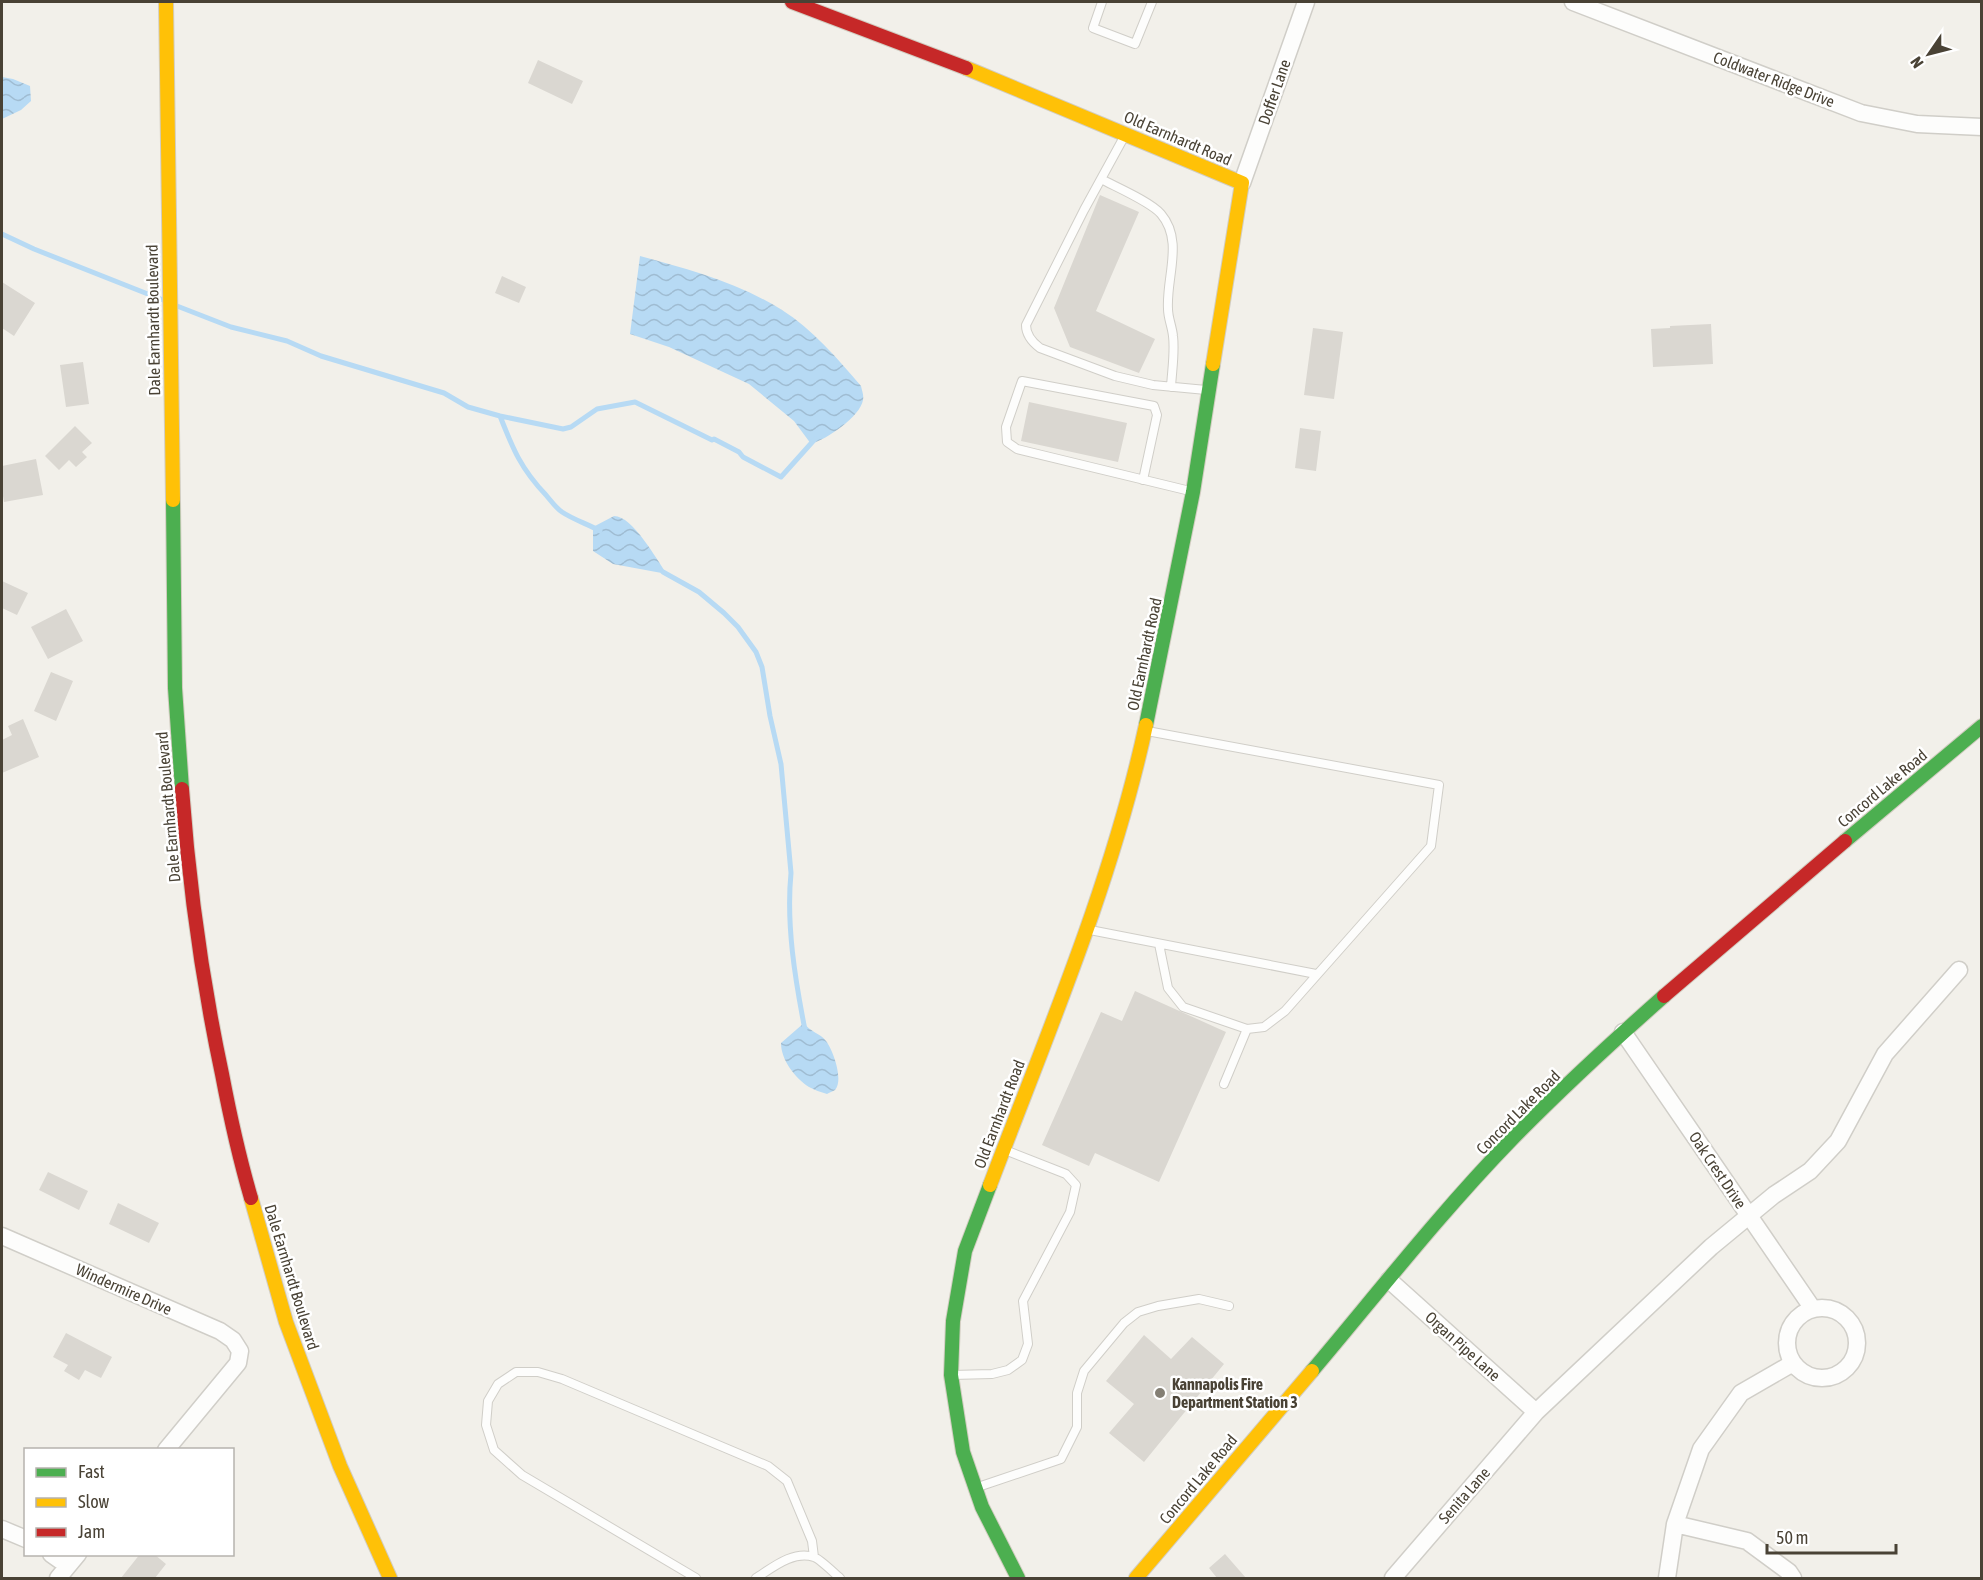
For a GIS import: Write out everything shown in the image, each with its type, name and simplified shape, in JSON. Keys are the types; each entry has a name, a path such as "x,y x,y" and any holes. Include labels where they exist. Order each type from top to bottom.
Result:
{"main road":[{"name":"Dale Earnhardt Boulevard","path":"166,2 175,688 188,859 206,996 239,1158 286,1322 340,1467 390,1578"},
{"name":"Old Earnhardt Road","path":"792,2 962,66 1242,183 1193,492 1139,758 1097,902 965,1251 955,1298 951,1375 963,1452 982,1508 1018,1578"},
{"name":"Concord Lake Road","path":"1136,1578 1460,1196 1511,1140 1623,1032 1788,888 1982,726"}],"street":[{"name":"Doffer Lane","path":"1242,183 1306,2"},
{"name":"Coldwater Ridge Drive","path":"1573,2 1861,113 1917,124 1982,127"},
{"name":"Senita Lane","path":"1393,1578 1536,1412 1712,1247 1774,1195 1810,1172 1838,1141 1886,1054 1959,970"},
{"name":"Oak Crest Drive","path":"1623,1032 1813,1309"},
{"name":"Windermire Drive","path":"2,1236 220,1331 233,1340 240,1351 238,1363 167,1448"},
{"name":"Organ Pipe Lane","path":"1389,1280 1536,1412"},
{"path":"1826,1308 1837,1311 1853,1327 1857,1337 1854,1359 1839,1375 1817,1378 1806,1375 1793,1363 1786,1346 1788,1334 1793,1322 1802,1314 1813,1309 1826,1308"},
{"path":"1666,1578 1675,1524 1701,1449 1741,1393 1793,1363"},
{"path":"1675,1524 1747,1541 1794,1578"},
{"path":"2,1529 24,1538"},
{"path":"54,1556 68,1566"}],"lane":[{"path":"1102,2 1093,28 1135,44 1152,2"},
{"path":"1125,134 1026,325 1026,331 1040,348 1115,376 1153,385 1210,390"},
{"path":"1101,179 1156,209 1166,221 1172,239 1173,257 1168,306 1173,337 1171,387"},
{"path":"1143,480 1157,415 1154,406 1022,381 1006,427 1007,442 1017,449 1143,480 1193,492"},
{"path":"1145,730 1439,785 1431,846 1285,1011 1264,1027 1247,1029 1183,1007 1168,988 1159,944"},
{"path":"1087,929 1316,974"},
{"path":"1224,1084 1247,1029"},
{"path":"951,1375 992,1374 1008,1370 1022,1360 1028,1344 1023,1301 1070,1212 1073,1201 1076,1185 1066,1174 1003,1149"},
{"path":"975,1488 1061,1459 1077,1427 1077,1393 1084,1371 1124,1323 1138,1312 1199,1299 1229,1306"},
{"path":"696,1578 522,1475 494,1450 486,1425 488,1401 498,1384 516,1372 538,1372 562,1378 768,1466 787,1481 812,1541 814,1557"},
{"path":"756,1578 782,1561 797,1557 814,1557 840,1578"}],"water":[{"path":"2,77 30,86 31,101 21,110 2,119"},
{"path":"640,256 731,284 782,310 824,345 861,386 863,400 861,407 834,432 811,444 794,421 749,384 669,347 630,334"},
{"path":"614,516 629,523 636,530 667,574 613,564 593,551 593,527"},
{"path":"804,1023 826,1041 832,1051 838,1079 835,1090 827,1094 804,1083 794,1074 783,1056 781,1043"}],"building":[{"path":"538,60 583,81 572,104 528,83"},
{"path":"1100,195 1139,212 1096,311 1155,339 1139,373 1070,347 1054,308"},
{"path":"502,276 526,287 519,303 495,293"},
{"path":"2,282 35,303 14,336 2,328"},
{"path":"1711,324 1713,364 1653,367 1651,329"},
{"path":"1313,328 1343,332 1334,399 1304,395"},
{"path":"83,362 89,404 66,407 60,365"},
{"path":"1029,402 1127,423 1118,462 1021,441"},
{"path":"75,426 92,443 82,452 87,457 76,467 69,460 59,470 45,456"},
{"path":"1300,428 1321,431 1316,471 1295,468"},
{"path":"36,459 43,495 4,502 2,466"},
{"path":"2,581 28,593 17,615 2,608"},
{"path":"66,609 83,641 48,659 31,627"},
{"path":"51,672 73,681 56,721 34,711"},
{"path":"23,719 39,757 2,773 2,740 12,735 8,726"},
{"path":"1135,991 1226,1032 1159,1182 1095,1153 1089,1166 1042,1145 1101,1012 1122,1021"},
{"path":"48,1172 88,1191 79,1210 39,1190"},
{"path":"118,1203 159,1223 149,1243 109,1224"},
{"path":"66,1333 112,1357 101,1378 85,1370 79,1380 64,1371 68,1365 53,1357"},
{"name":"Kannapolis Fire Department Station 3","path":"1144,1335 1171,1359 1192,1337 1224,1364 1144,1462 1109,1433 1134,1404 1106,1381"},
{"path":"1225,1554 1246,1578 1217,1578 1209,1568"},
{"path":"138,1556 156,1556 166,1564 155,1578 121,1578"}],"waterway":[{"path":"2,234 163,300"},
{"path":"177,306 231,327 287,341 321,356 444,393 468,407 500,416 563,429 571,427 597,409 635,402 714,439 781,477 815,439"},
{"path":"500,416 514,449 537,485 560,510 600,531"},
{"path":"663,572 699,592 724,613 738,627 756,652 762,667 781,764 791,873 792,952 805,1030"}],"traffic: fast":[{"path":"1146,725 1193,492 1213,364"},
{"path":"173,500 175,688 182,789"},
{"path":"1845,841 1982,726"},
{"path":"1312,1371 1434,1224 1485,1167 1567,1085 1664,996"},
{"path":"990,1185 965,1251 953,1321 951,1375 963,1452 982,1507 1018,1578"}],"traffic: slow":[{"path":"166,2 173,500"},
{"path":"966,68 1242,183 1213,364"},
{"path":"990,1185 1097,900 1132,784 1146,725"},
{"path":"251,1198 286,1322 340,1466 390,1578"},
{"path":"1136,1578 1312,1371"}],"traffic: jam":[{"path":"792,2 966,68"},
{"path":"182,789 192,897 202,968 232,1121 251,1198"},
{"path":"1664,996 1845,841"}],"place":[{"name":"Kannapolis Fire Department Station 3","path":"1160,1393"}]}
